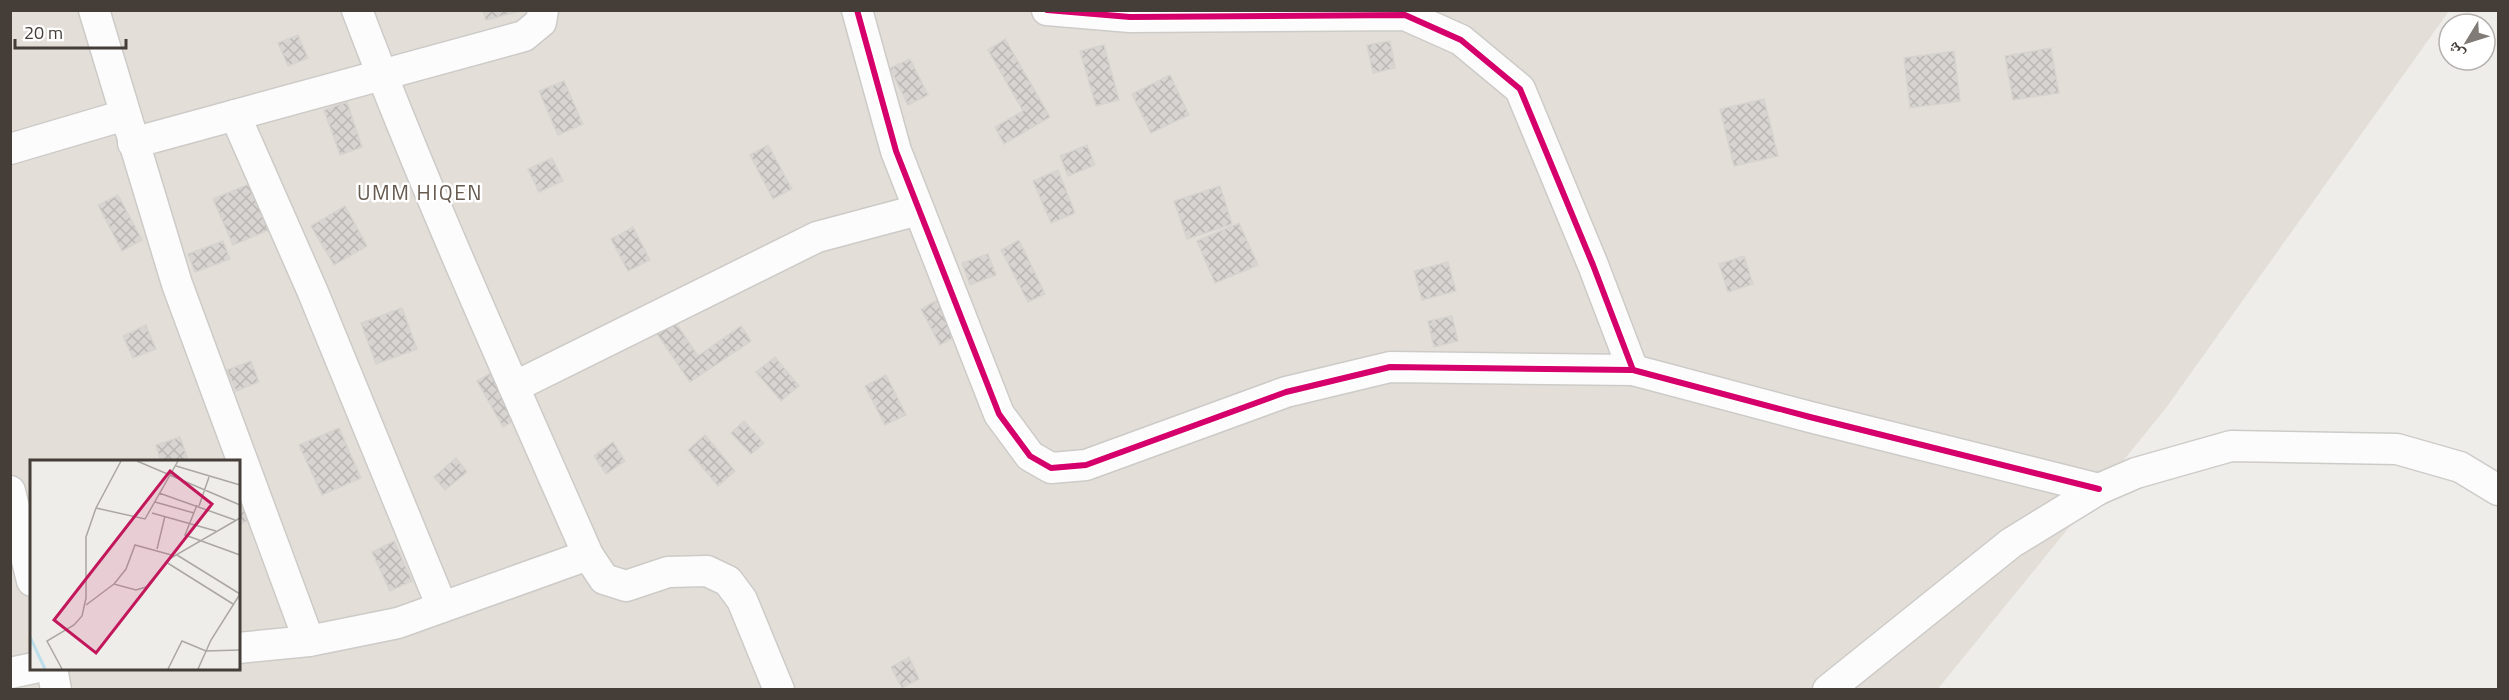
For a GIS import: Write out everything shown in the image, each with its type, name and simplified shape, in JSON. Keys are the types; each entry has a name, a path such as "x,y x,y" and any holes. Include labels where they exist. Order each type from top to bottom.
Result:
{"street":[{"path":"94,10 177,284 309,641"},
{"path":"357,10 465,276 588,555 604,579 626,586 668,572 707,571 728,581 742,600 779,690"},
{"path":"134,143 524,36 541,22 543,10"},
{"path":"857,10 897,151 999,414 1030,456 1051,468 1086,465 1286,392 1389,367 1633,370 2099,489"},
{"path":"1047,10 1130,17 1405,15 1461,40 1520,89 1593,265 1633,370"},
{"path":"10,149 125,115"},
{"path":"236,116 312,290 442,607"},
{"path":"514,387 817,237 918,210"},
{"path":"1828,690 2012,543 2099,489 2136,473 2231,446 2397,449 2460,468 2499,490"},
{"path":"10,491 30,574"},
{"path":"240,648 309,641 398,622 588,555"},
{"path":"10,673 30,670"},
{"path":"52,670 57,690"}],"shaded area":[{"path":"10,11 2449,11 2437,12 2437,28 2166,408 1937,690 11,689"}],"building":[{"path":"483,10 524,10 486,20"},
{"path":"298,35 308,58 288,66 278,43"},
{"path":"1005,39 1050,117 1004,144 995,127 1023,111 988,50"},
{"path":"1390,41 1395,68 1373,73 1367,45"},
{"path":"1104,45 1119,100 1096,106 1080,51"},
{"path":"2051,48 2059,93 2013,100 2005,56"},
{"path":"1954,51 1960,101 1910,108 1904,58"},
{"path":"910,59 928,95 908,105 890,68"},
{"path":"1170,75 1189,115 1151,133 1132,94"},
{"path":"564,81 583,124 558,135 539,91"},
{"path":"1764,99 1778,156 1734,166 1720,109"},
{"path":"347,102 362,147 340,155 324,110"},
{"path":"768,145 792,189 773,199 750,155"},
{"path":"1087,145 1095,165 1068,176 1060,156"},
{"path":"552,158 563,181 539,192 528,169"},
{"path":"1058,170 1075,213 1051,223 1033,181"},
{"path":"259,180 278,226 233,245 213,199"},
{"path":"1220,186 1232,224 1187,239 1174,201"},
{"path":"118,195 142,240 122,251 98,205"},
{"path":"345,206 367,246 334,265 311,226"},
{"path":"1239,223 1258,265 1215,283 1197,241"},
{"path":"633,227 650,260 628,271 611,239"},
{"path":"1019,240 1045,294 1028,302 1001,250"},
{"path":"223,241 230,259 195,272 188,254"},
{"path":"988,254 996,275 970,285 962,263"},
{"path":"1744,256 1753,284 1728,292 1719,264"},
{"path":"1448,262 1456,291 1422,300 1414,271"},
{"path":"943,297 962,333 940,345 921,309"},
{"path":"402,308 417,349 376,364 361,323"},
{"path":"671,316 698,356 741,326 751,341 690,382 653,328"},
{"path":"1452,316 1458,341 1434,347 1428,321"},
{"path":"146,325 156,349 133,358 123,336"},
{"path":"775,357 799,386 781,401 756,372"},
{"path":"251,361 259,382 236,391 227,370"},
{"path":"498,369 524,415 503,427 477,381"},
{"path":"886,375 906,415 885,425 865,386"},
{"path":"744,421 764,443 751,454 731,433"},
{"path":"339,428 361,478 322,495 299,445"},
{"path":"705,435 735,471 718,486 688,450"},
{"path":"180,437 188,460 160,460 156,445"},
{"path":"613,442 625,461 606,474 594,456"},
{"path":"456,458 467,472 445,490 434,477"},
{"path":"240,491 257,516 240,524"},
{"path":"394,541 412,581 390,591 372,552"},
{"path":"909,657 919,679 902,688 891,667"}],"cycle path":[{"path":"857,10 896,151 999,414 1030,456 1051,468 1086,465 1286,392 1390,367 1633,370"},
{"path":"1047,10 1130,17 1405,15 1461,40 1520,89 1593,265 1633,370 2099,489"}],"district":[{"name":"UMM HIQEN","path":"420,193"}]}
